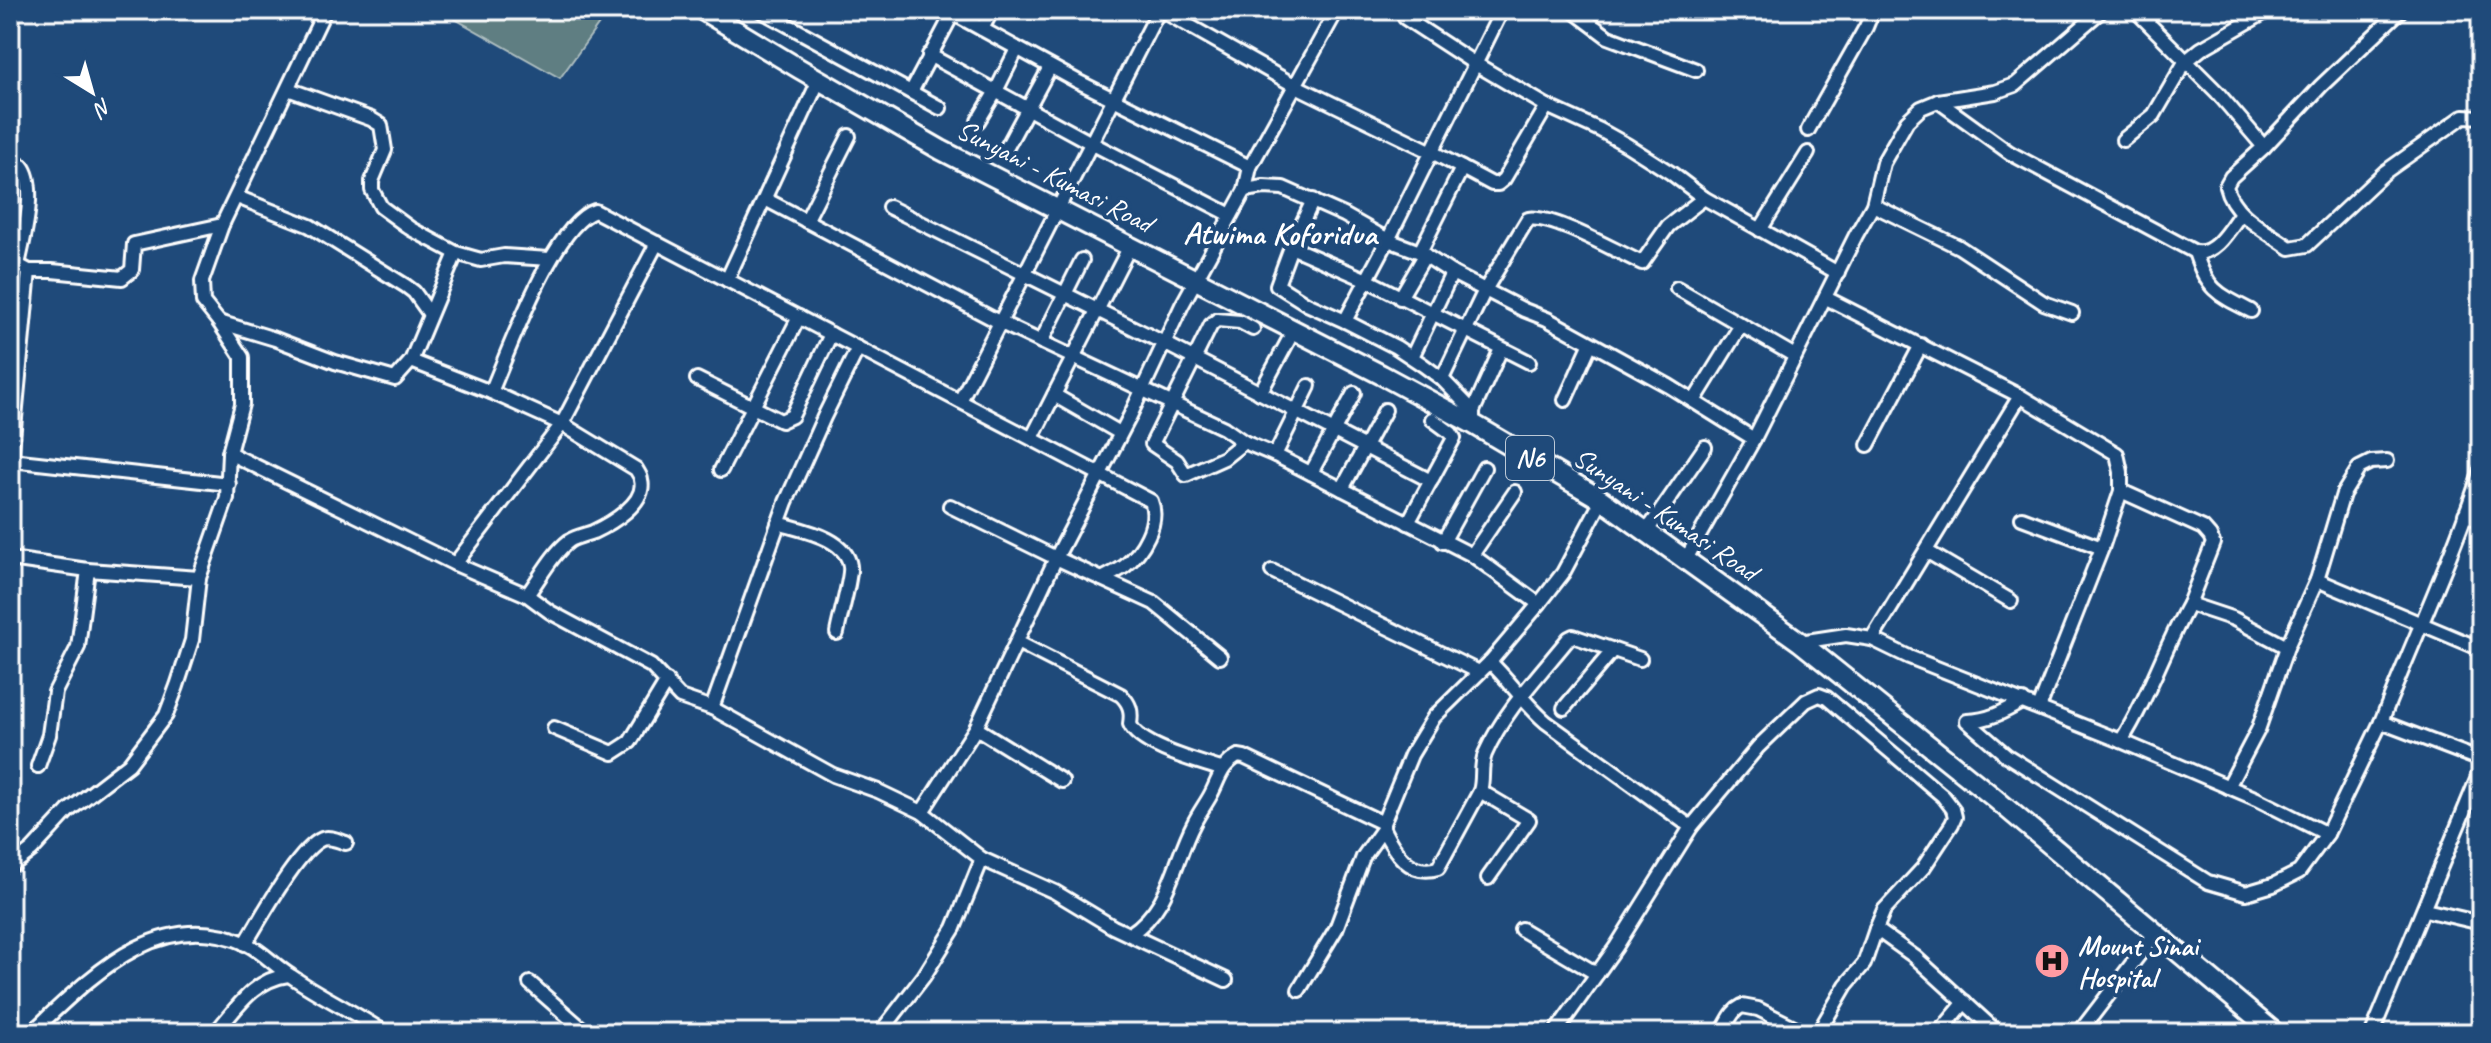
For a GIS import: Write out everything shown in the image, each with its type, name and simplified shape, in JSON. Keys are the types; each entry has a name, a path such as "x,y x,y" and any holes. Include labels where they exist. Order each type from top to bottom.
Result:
{"main road":[{"name":"Sunyani - Kumasi Road","path":"711,12 819,80 941,150 1473,418 1602,500 1800,642 1992,796 2275,1033"}],"street":[{"path":"10,867 32,850 68,811 129,764 166,715 192,640 199,578 227,498 229,453 242,404 242,357 208,310 201,295 202,281 222,225 325,10"},
{"path":"760,10 940,108"},
{"path":"982,29 992,10"},
{"path":"960,401 1160,10 1294,85 1492,184 1498,184 1508,173 1547,106"},
{"path":"922,812 976,728 1056,558 1143,389 1194,280 1245,190 1250,167 1337,10"},
{"path":"1345,321 1502,10"},
{"path":"1572,10 1608,37 1696,70"},
{"path":"1808,130 1873,10"},
{"path":"1686,559 1754,439 1873,205 1883,163 1907,121 1921,108 1938,101 1995,92 2015,85 2102,10"},
{"path":"2135,10 2217,92 2264,147"},
{"path":"2123,140 2154,115 2185,62 2201,49 2269,10"},
{"path":"2401,10 2231,177 2226,186 2228,197 2241,213 2290,248 2307,245 2385,172 2464,116 2481,117"},
{"path":"911,92 950,11 1050,67 1250,167"},
{"path":"1405,18 1547,106 1627,145 1704,198 1838,273"},
{"path":"978,121 1017,49"},
{"path":"929,55 1231,215"},
{"path":"1007,147 1050,67"},
{"path":"727,280 819,80"},
{"path":"288,89 381,125 385,150 372,181 374,198 381,207 411,229 456,253 481,260 504,256 549,259"},
{"path":"1938,101 2010,153 2195,252 2203,254 2211,250 2241,213"},
{"path":"806,221 849,136"},
{"path":"1760,230 1808,153"},
{"path":"10,162 22,166 30,179 28,218 19,267 11,463 229,484"},
{"path":"1400,298 1462,168"},
{"path":"1245,190 1283,188 1313,200 1388,240 1423,253 1452,273 1547,319 1694,401 1754,439"},
{"path":"237,197 310,226 406,286 429,313"},
{"path":"1442,379 1485,290 1528,219 1557,223 1642,263 1668,226 1704,198"},
{"path":"765,199 999,322 1224,428 1244,442 1472,555 1539,604"},
{"path":"1313,200 1277,281 1279,288 1412,357 1442,379 1473,418 1501,349"},
{"path":"1873,205 1959,247 2044,303 2072,313"},
{"path":"889,207 1164,343 1431,481"},
{"path":"491,392 549,259 581,218 595,211 1151,501 1154,506 1153,523 1145,542 1126,565 1102,579"},
{"path":"19,267 122,278 132,270 134,244 222,225"},
{"path":"455,564 562,424 657,243"},
{"path":"1032,438 1130,246"},
{"path":"1291,247 1367,280 1529,362"},
{"path":"2195,252 2208,285 2251,311"},
{"path":"219,322 392,379 398,377 411,361 456,253"},
{"path":"1041,342 1082,260"},
{"path":"1412,357 1452,273"},
{"path":"1677,288 1795,356"},
{"path":"1826,298 2020,396 2117,454 2121,491 2039,708"},
{"path":"721,470 799,317"},
{"path":"1244,442 1224,458 1184,475 1177,461 1152,444 1211,325 1217,320 1240,322 1253,329"},
{"path":"1694,401 1741,325"},
{"path":"1260,393 1294,330"},
{"path":"697,379 781,421 792,416 831,334"},
{"path":"1565,400 1590,345"},
{"path":"1868,445 1921,345"},
{"path":"712,708 778,523 858,348"},
{"path":"411,361 562,424 636,469 642,481 635,502 625,512 562,548 527,595"},
{"path":"1275,455 1309,386"},
{"path":"1311,473 1354,393"},
{"path":"1054,395 1120,433"},
{"path":"1872,639 2020,396"},
{"path":"1342,489 1385,410"},
{"path":"1408,523 1454,438 1432,419"},
{"path":"1647,531 1705,447"},
{"path":"229,453 455,564 527,595 550,612 651,666 680,697 712,708 833,775 878,791 922,812 982,859 1055,892 1130,934 1226,980"},
{"path":"2228,787 2258,730 2287,647 2317,580 2343,494 2359,468 2371,462 2387,461"},
{"path":"1443,542 1484,468"},
{"path":"2023,701 1998,715 1967,721 2006,755 2208,882 2246,893 2273,885 2299,872 2327,834 2381,722 2451,553 2481,470"},
{"path":"2121,491 2203,528 2213,543 2138,715 2121,741"},
{"path":"1472,555 1515,492"},
{"path":"1299,990 1336,929 1363,857 1383,826 1420,739 1434,717 1490,662 1563,573 1602,500"},
{"path":"950,506 1154,603 1220,657"},
{"path":"2465,514 2481,521"},
{"path":"2022,518 2102,548"},
{"path":"778,523 832,541 844,551 851,566 837,633"},
{"path":"1926,551 2011,601"},
{"path":"10,559 88,570 199,578"},
{"path":"38,766 49,735 55,692 78,647 88,570"},
{"path":"1272,571 1479,672"},
{"path":"2317,580 2481,649"},
{"path":"2189,604 2234,619 2287,647"},
{"path":"1800,642 1846,635 1872,639 1909,657 2121,741 2271,806 2327,834"},
{"path":"1130,934 1146,924 1154,913 1221,769 1238,756 1383,826 1395,851 1404,861 1413,868 1433,870 1438,868 1480,791 1486,752 1521,697 1569,638 1584,639 1640,659"},
{"path":"1017,642 1121,695 1132,712 1130,724 1137,736 1180,756 1221,769"},
{"path":"1564,708 1613,650"},
{"path":"1490,662 1546,722 1691,827"},
{"path":"1833,704 1846,680"},
{"path":"554,728 613,753 630,742 667,681"},
{"path":"1555,1033 1597,974 1691,827 1758,747 1806,701 1819,695 1827,698 1940,792 1950,804 1955,817 1923,868 1884,910 1864,964 1846,985 1821,1028 1806,1033 1758,1009 1742,1006 1728,1019 1721,1033"},
{"path":"2381,722 2481,760"},
{"path":"976,728 1062,781"},
{"path":"2372,1033 2481,770"},
{"path":"1480,791 1529,820 1488,878"},
{"path":"245,944 290,872 306,853 321,839 346,843"},
{"path":"880,1033 924,976 954,928 982,859"},
{"path":"2425,910 2481,923"},
{"path":"1521,929 1597,974"},
{"path":"1876,929 1915,957 1998,1033"},
{"path":"31,1033 114,960 148,943 175,934 194,932 211,933 245,944 272,959 288,975 385,1033"},
{"path":"2079,1033 2155,934"},
{"path":"215,1033 261,983 288,975"},
{"path":"530,983 587,1033"},
{"path":"1939,1033 1965,1002"}],"green space":[{"path":"439,10 609,10 560,78"}],"place":[{"name":"Mount Sinai Hospital","path":"2052,961"}],"district":[{"name":"Atwima Koforidua","path":"1280,233"}]}
